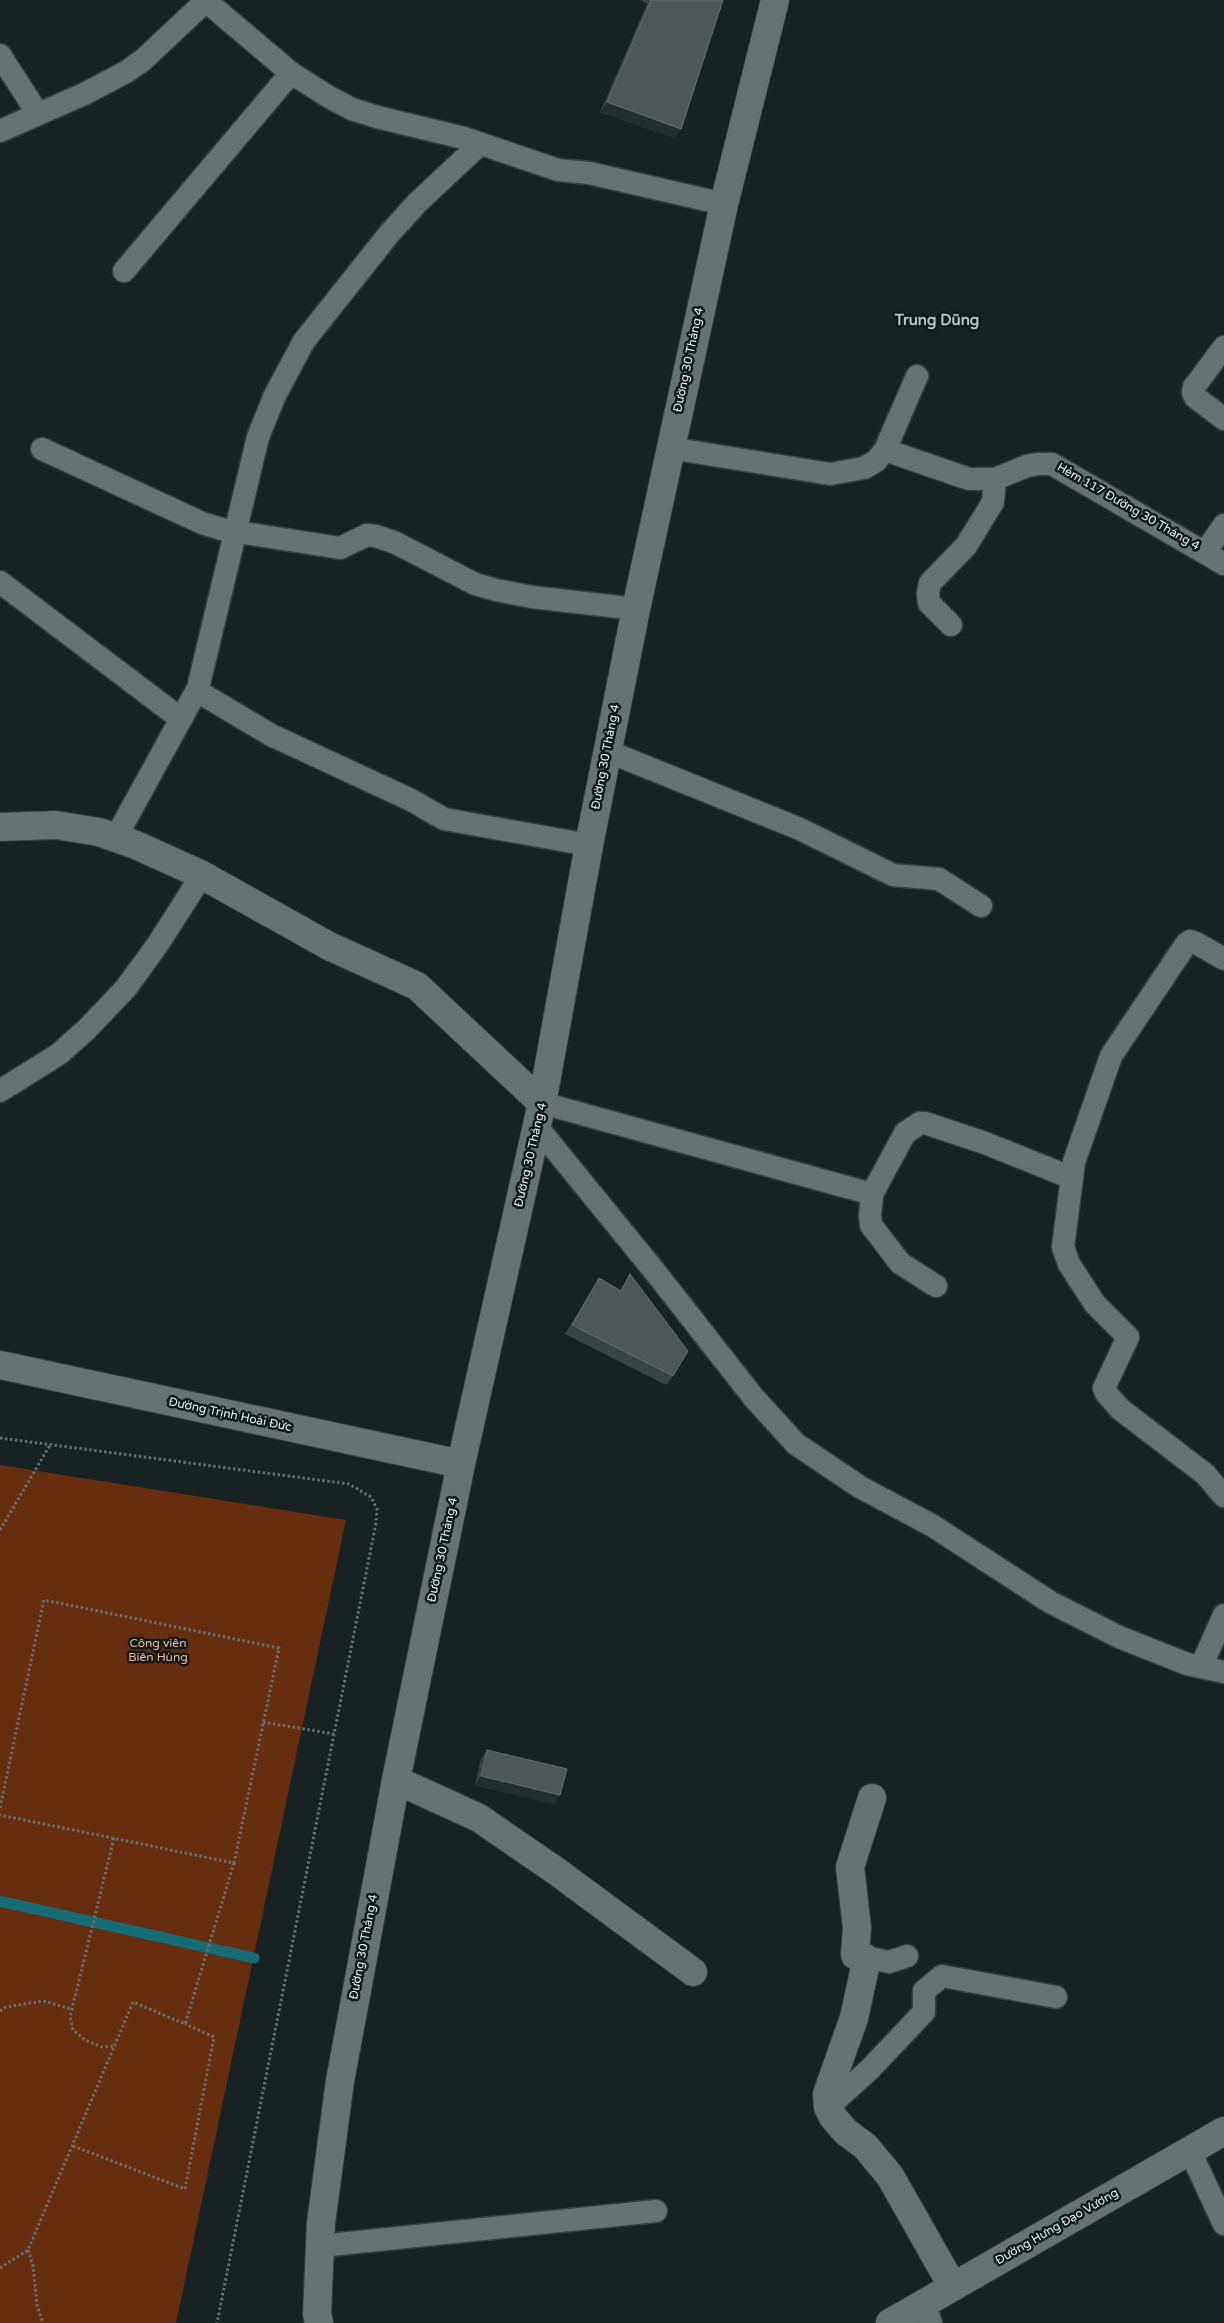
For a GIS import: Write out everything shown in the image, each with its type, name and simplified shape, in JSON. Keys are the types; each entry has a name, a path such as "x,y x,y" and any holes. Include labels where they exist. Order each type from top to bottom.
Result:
{"main road":[{"name":"Đường 30 Tháng 4","path":"316,2320 320,2246 330,2148 346,2044 396,1780 461,1464 540,1115 607,751 670,448 724,204 774,0"},
{"path":"0,827 56,825 99,832 116,837 202,875 329,946 417,986 540,1115"},
{"name":"Đường Trịnh Hoài Đức","path":"0,1365 461,1464"},
{"path":"396,1780 479,1818 556,1871 693,1972"},
{"path":"872,1798 850,1867 857,1928 854,1956 864,1957 864,1972 854,2018 827,2094 828,2107 833,2118 846,2132 865,2146 890,2176 953,2287"},
{"name":"Đường Hưng Đạo Vương","path":"890,2323 927,2313 953,2287 1224,2131"}],"lane":[{"path":"0,131 106,84 126,72 143,60 207,1 291,73 352,109 480,144 558,170 589,173 724,204"},
{"path":"0,56 38,114"},
{"path":"124,271 291,73"},
{"path":"116,837 196,691 263,422 275,395 304,341 401,220 480,144"},
{"path":"1224,347 1194,387 1193,392 1195,397 1224,419"},
{"path":"670,448 830,474 864,468 876,461 885,450 917,376"},
{"path":"42,449 202,523 236,532 340,548 367,535 376,536 459,576 496,590 532,597 636,609"},
{"name":"Hẻm 117 Đường 30 Tháng 4","path":"885,450 969,479 995,479 1027,466 1052,464 1215,558"},
{"path":"951,625 929,603 930,583 966,546 993,502 995,479"},
{"path":"1215,558 1224,525"},
{"path":"0,582 181,718"},
{"path":"196,691 271,735 411,800 444,819 589,845"},
{"path":"607,751 800,829 893,875 939,879 981,906"},
{"path":"0,1091 59,1054 87,1029 120,994 158,944 202,875"},
{"path":"1224,959 1196,943 1190,941 1186,944 1111,1056 1074,1162 1062,1247 1064,1256 1095,1304 1128,1337 1104,1388 1106,1393 1120,1409 1196,1467 1224,1496"},
{"path":"540,1115 872,1194"},
{"path":"540,1115 656,1273 754,1398 796,1444 860,1487 933,1526 1050,1602 1119,1638 1187,1664 1224,1672"},
{"path":"936,1286 900,1263 871,1225 872,1194 905,1134 920,1123 984,1143 1072,1178"},
{"path":"1201,1667 1224,1615"},
{"path":"864,1957 888,1962 907,1956"},
{"path":"828,2107 870,2069 924,2012 924,1991 942,1976 1056,1997"},
{"path":"1190,2151 1224,2224"},
{"path":"320,2246 656,2211"}],"path":[{"path":"0,1438 349,1484 371,1497 377,1509 376,1523 217,2323"},
{"path":"0,1530 51,1444"},
{"path":"0,1808 44,1600 279,1648 234,1862 185,2024"},
{"path":"263,1722 334,1734"},
{"path":"0,1815 234,1862"},
{"path":"114,1838 70,2017 73,2030 85,2040 102,2047 116,2046"},
{"path":"0,2011 6,2007 43,2001 71,2009"},
{"path":"0,2268 28,2250 134,2002 214,2036 185,2189 73,2146"},
{"path":"28,2250 33,2266 37,2305 43,2323"}],"green space":[{"name":"Công viên Biên Hùng","path":"0,1465 346,1520 176,2323 0,2323"}],"building":[{"path":"651,0 723,0 681,129 607,102"},
{"path":"630,1274 688,1351 673,1376 572,1325 599,1278 621,1291"},
{"path":"487,1750 567,1769 560,1795 481,1776"}],"waterway":[{"path":"0,1901 254,1958"}],"district":[{"name":"Trung Dũng","path":"937,321"}]}
